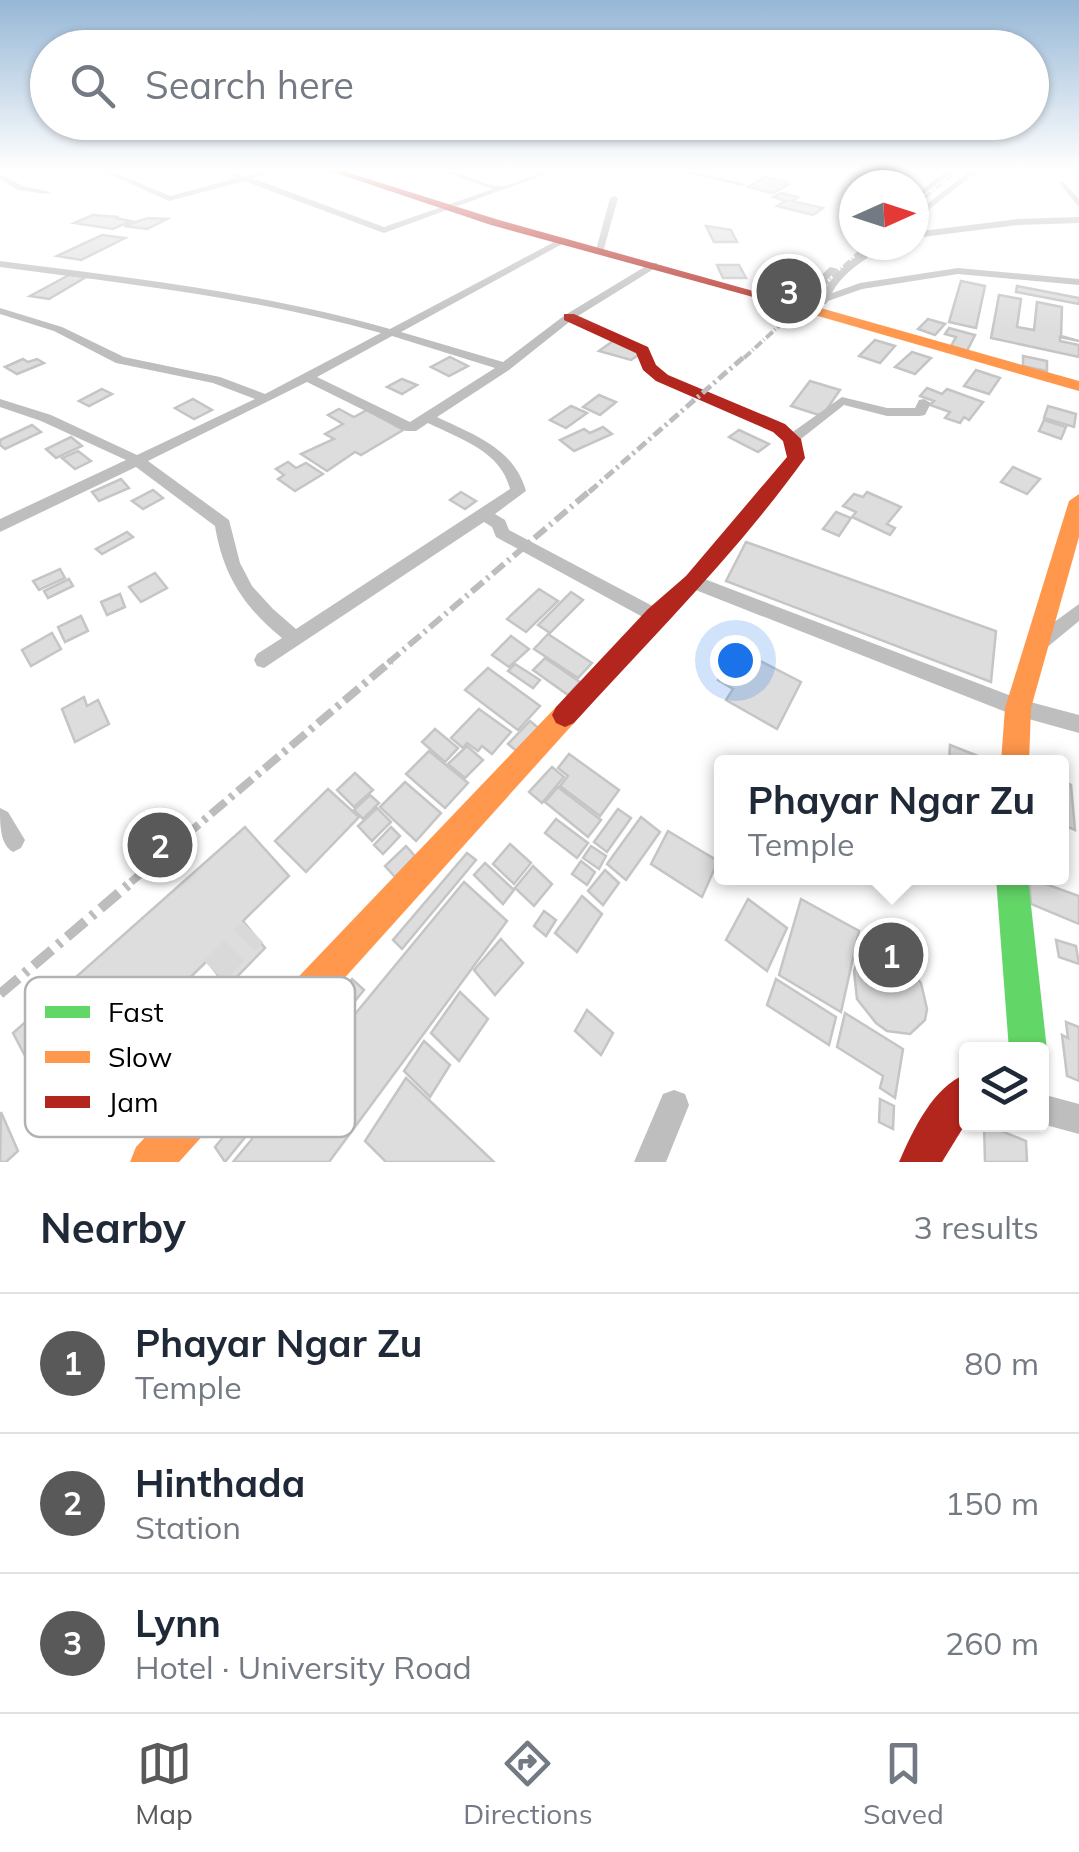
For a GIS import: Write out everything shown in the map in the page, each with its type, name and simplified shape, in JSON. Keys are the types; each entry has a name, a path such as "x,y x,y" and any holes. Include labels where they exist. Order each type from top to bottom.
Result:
{"street":[{"path":"368,224 384,230 402,224"},
{"path":"495,224 810,305 1079,386"},
{"path":"598,252 606,224"},
{"path":"929,233 1000,224"},
{"path":"0,526 266,399 559,243"},
{"path":"810,305 847,260"},
{"path":"810,305 857,260"},
{"path":"0,264 151,281 395,330 504,366"},
{"path":"307,377 411,428 569,317 654,266"},
{"path":"810,305 860,286 958,271 1079,282"},
{"path":"0,311 58,329 120,360 216,380 266,399"},
{"path":"322,977 656,616 694,582 796,458 792,439 778,428 662,378 650,367 643,350 569,317"},
{"path":"792,439 842,401 887,412 910,413 920,412 924,402"},
{"path":"0,403 46,418 135,460 223,524 228,554 249,602 296,640"},
{"path":"264,660 518,491 517,479 503,457 429,418"},
{"path":"1015,755 1018,708 1033,647 1079,501"},
{"path":"484,514 499,524 502,532 535,553 656,616"},
{"path":"694,582 1018,708 1079,724"},
{"path":"1033,647 1079,611"},
{"path":"1013,885 1027,1042"},
{"path":"920,1162 942,1122 959,1101"},
{"path":"650,1162 674,1105"},
{"path":"1049,1111 1079,1119"},
{"path":"151,1162 174,1137"}],"building":[{"path":"82,224 124,224 113,229"},
{"path":"129,224 157,224 147,229 124,226"},
{"path":"706,226 731,230 737,242 714,242"},
{"path":"102,235 125,238 81,260 57,256"},
{"path":"717,265 739,265 746,278 723,278"},
{"path":"69,275 86,277 49,299 30,296"},
{"path":"961,281 985,286 976,328 949,322"},
{"path":"780,283 802,288 792,300 769,295"},
{"path":"1017,286 1079,298 1079,304 1016,292"},
{"path":"999,295 1021,299 1017,327 1034,330 1037,302 1062,307 1061,336 1079,341 1060,337 1060,341 1079,345 1079,357 991,338"},
{"path":"928,319 945,324 935,335 918,329"},
{"path":"949,328 975,335 967,351 951,346 956,337 945,334"},
{"path":"875,340 895,346 880,363 859,356"},
{"path":"613,341 640,354 631,360 599,351"},
{"path":"912,352 931,358 915,374 895,367"},
{"path":"1023,356 1047,361 1047,371 1023,366"},
{"path":"450,357 468,366 449,376 431,367"},
{"path":"23,359 44,363 17,374 5,367"},
{"path":"976,370 1000,378 989,394 964,386"},
{"path":"402,379 417,385 402,394 387,387"},
{"path":"810,381 840,390 822,416 791,406"},
{"path":"927,388 942,394 947,389 983,402 969,420 964,417 960,423 945,418 950,412 930,405 934,401 920,396"},
{"path":"102,389 112,394 89,406 79,401"},
{"path":"599,395 616,402 600,415 583,407"},
{"path":"193,399 212,410 194,419 175,408"},
{"path":"571,406 587,413 566,428 550,420"},
{"path":"1048,406 1076,414 1074,427 1044,418"},
{"path":"339,409 354,417 367,410 403,430 361,455 355,452 327,471 301,454 334,439 325,434 343,424 328,415"},
{"path":"1044,420 1066,427 1061,439 1039,431"},
{"path":"32,425 41,432 5,449 0,445 0,440"},
{"path":"603,427 612,434 574,451 560,440 584,429 590,433"},
{"path":"739,430 769,444 758,452 729,437"},
{"path":"71,437 82,446 56,458 46,449"},
{"path":"78,451 91,461 75,469 62,458"},
{"path":"288,462 296,468 306,463 323,474 295,491 278,479 284,475 276,469"},
{"path":"1013,467 1040,479 1027,494 1001,482"},
{"path":"121,479 129,488 99,501 92,492"},
{"path":"153,490 163,498 143,509 132,501"},
{"path":"461,492 476,501 465,509 450,500"},
{"path":"867,492 901,507 887,524 895,528 890,535 852,517 856,512 843,506 854,494 863,497"},
{"path":"836,512 851,518 839,536 823,529"},
{"path":"127,532 133,537 102,554 96,549"},
{"path":"746,542 996,631 991,682 726,581"},
{"path":"60,569 65,578 39,590 33,581"},
{"path":"155,573 167,588 141,602 129,587"},
{"path":"69,579 73,586 48,598 44,591"},
{"path":"539,589 558,601 526,632 507,619"},
{"path":"571,592 583,600 550,633 538,625"},
{"path":"120,594 125,607 107,615 101,602"},
{"path":"81,616 88,631 65,642 58,627"},
{"path":"52,633 61,649 31,666 22,650"},
{"path":"548,634 592,663 578,678 534,649"},
{"path":"511,636 529,649 509,667 492,655"},
{"path":"737,649 801,682 777,729 726,700 733,689 718,680"},
{"path":"545,658 580,682 568,695 533,670"},
{"path":"515,664 540,680 533,688 508,671"},
{"path":"488,668 540,706 518,730 465,690"},
{"path":"84,697 87,706 98,700 109,724 75,742 62,709"},
{"path":"479,709 511,732 492,754 482,746 478,751 467,743 463,748 451,738"},
{"path":"530,721 541,730 519,753 508,744"},
{"path":"435,729 458,748 445,762 422,742"},
{"path":"950,745 976,755 949,755"},
{"path":"467,746 483,760 465,778 448,764"},
{"path":"429,751 468,783 445,808 406,774"},
{"path":"569,754 619,790 600,816 560,786 568,776 558,768"},
{"path":"552,767 564,777 542,803 529,792"},
{"path":"355,773 373,790 354,807 337,790"},
{"path":"405,782 441,813 416,841 380,807"},
{"path":"1069,784 1071,785 1075,830 1069,827"},
{"path":"558,787 601,820 588,837 545,802"},
{"path":"328,789 359,817 306,872 275,841"},
{"path":"370,795 379,803 363,819 354,810"},
{"path":"377,808 391,822 372,841 358,826"},
{"path":"618,809 631,818 607,852 594,842"},
{"path":"641,817 660,832 626,880 607,864"},
{"path":"556,819 588,843 577,858 545,833"},
{"path":"245,827 289,876 243,921 265,948 237,977 219,977 207,961 191,977 76,977"},
{"path":"391,827 400,836 383,854 374,845"},
{"path":"668,831 714,859 714,870 702,897 651,864"},
{"path":"510,844 531,863 514,884 493,864"},
{"path":"406,846 415,856 395,877 385,866"},
{"path":"591,846 606,856 599,869 583,858"},
{"path":"467,853 476,860 402,949 393,940"},
{"path":"581,861 595,872 587,885 572,874"},
{"path":"485,863 514,890 503,904 474,875"},
{"path":"533,866 552,884 534,906 515,888"},
{"path":"605,870 619,883 603,905 588,891"},
{"path":"464,882 507,921 355,1127 355,1014"},
{"path":"1030,885 1048,885 1079,896 1079,924 1031,904"},
{"path":"582,896 602,914 577,952 555,933"},
{"path":"748,899 787,928 767,971 726,940"},
{"path":"801,899 859,931 841,1012 779,975"},
{"path":"544,911 556,920 546,936 534,926"},
{"path":"501,939 523,963 495,995 474,970"},
{"path":"1056,940 1076,946 1079,964 1059,957"},
{"path":"877,952 902,961 921,983 927,1009 925,1020 910,1034 887,1031 857,999 854,971 858,961"},
{"path":"776,979 836,1017 829,1045 767,1005"},
{"path":"355,982 364,990 355,1001"},
{"path":"460,992 488,1019 459,1061 431,1033"},
{"path":"587,1010 613,1033 601,1055 575,1031"},
{"path":"845,1013 903,1049 895,1098 880,1088 883,1076 837,1047"},
{"path":"25,1022 25,1056 13,1033"},
{"path":"1066,1022 1079,1027 1079,1081 1067,1076 1062,1035 1068,1038"},
{"path":"424,1041 450,1065 430,1097 404,1071"},
{"path":"406,1078 494,1162 386,1162 365,1141"},
{"path":"880,1099 894,1106 893,1129 879,1122"},
{"path":"1,1112 18,1151 6,1162 0,1162"},
{"path":"984,1132 1004,1132 1026,1141 1027,1162 985,1162"},
{"path":"223,1137 245,1137 225,1162 215,1147"},
{"path":"254,1137 347,1137 329,1162 233,1162"}],"tunnel":[{"path":"214,971 253,932"}],"railway":[{"path":"744,358 851,260"},
{"path":"589,492 746,355"},
{"path":"388,663 592,489"},
{"path":"131,882 391,661"},
{"path":"0,994 134,880"}],"traffic: fast":[{"path":"1013,885 1027,1042"}],"traffic: slow":[{"path":"771,298 1079,386"},
{"path":"1015,755 1018,708 1079,501"},
{"path":"322,977 565,715"},
{"path":"151,1162 174,1137"}],"traffic: jam":[{"path":"499,224 771,298"},
{"path":"565,715 656,616 694,582 796,458 792,439 779,428 662,378 649,367 643,350 569,317"},
{"path":"920,1162 942,1122 959,1101"}],"place":[{"name":"Lynn","path":"789,291"},
{"name":"Hinthada","path":"160,845"},
{"name":"Phayar Ngar Zu","path":"891,955"}]}
